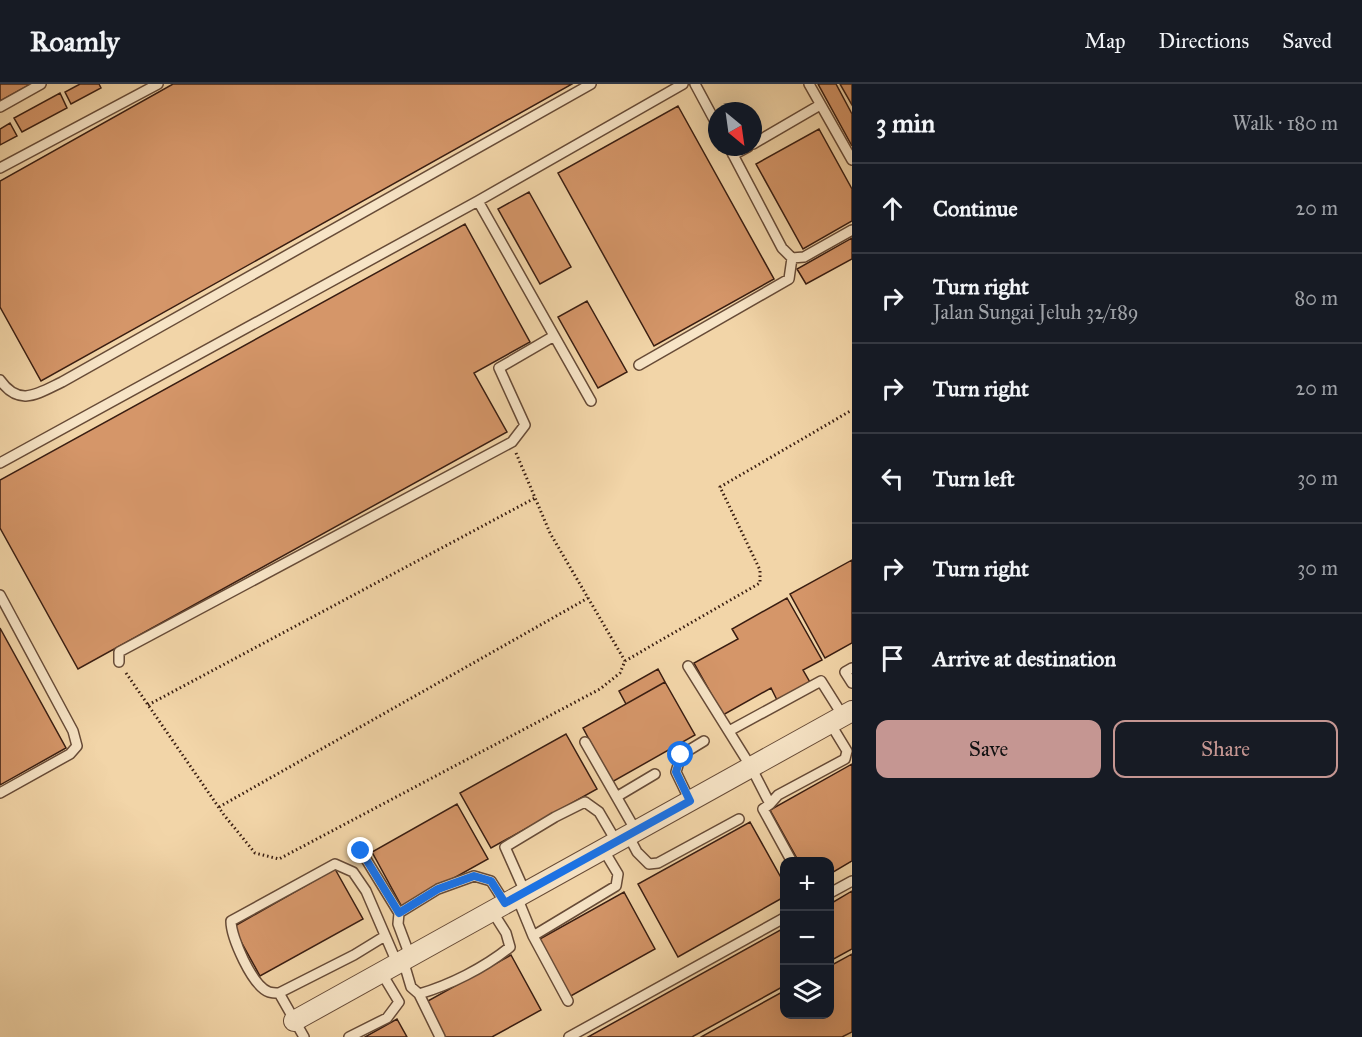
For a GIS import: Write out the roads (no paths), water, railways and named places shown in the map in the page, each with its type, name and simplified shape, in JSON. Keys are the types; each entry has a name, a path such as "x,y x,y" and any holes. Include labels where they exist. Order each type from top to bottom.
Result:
{"street":[{"path":"299,1029 398,963 846,715"}],"lane":[{"path":"0,107 41,84"},
{"path":"0,168 158,84"},
{"path":"0,380 7,390 18,397 38,393 62,382 591,84"},
{"path":"0,463 478,201 683,84"},
{"path":"694,84 708,109"},
{"path":"809,84 852,160"},
{"path":"762,139 820,105"},
{"path":"734,156 782,248 792,258 804,257 852,230"},
{"path":"478,201 591,401"},
{"path":"639,365 789,279 792,258"},
{"path":"118,662 119,652 512,442 525,425 499,368 554,336"},
{"path":"0,595 73,731 77,746 70,754 0,793"},
{"path":"688,666 751,767 770,804"},
{"path":"852,668 845,672 852,683"},
{"path":"729,731 822,681 846,715 847,751 845,759 778,795 763,809 790,857"},
{"path":"690,801 676,772 681,755 704,741"},
{"path":"533,936 616,886 621,839 618,796 585,742"},
{"path":"618,796 655,774"},
{"path":"418,994 442,987 498,957 510,947 506,933 510,901 505,847 555,817 585,802 599,812 621,839 649,864 658,863 739,819"},
{"path":"349,1037 387,1018 399,1002 399,913 361,851"},
{"path":"385,936 354,955 279,993 267,992 253,977 231,932 231,921 335,864 353,872 366,891 398,963 411,987 418,994 440,1037"},
{"path":"399,913 438,889 474,876 491,881 510,901 533,936 568,1001"},
{"path":"834,891 852,881"},
{"path":"569,1037 780,920"},
{"path":"279,993 299,1029"}]}
